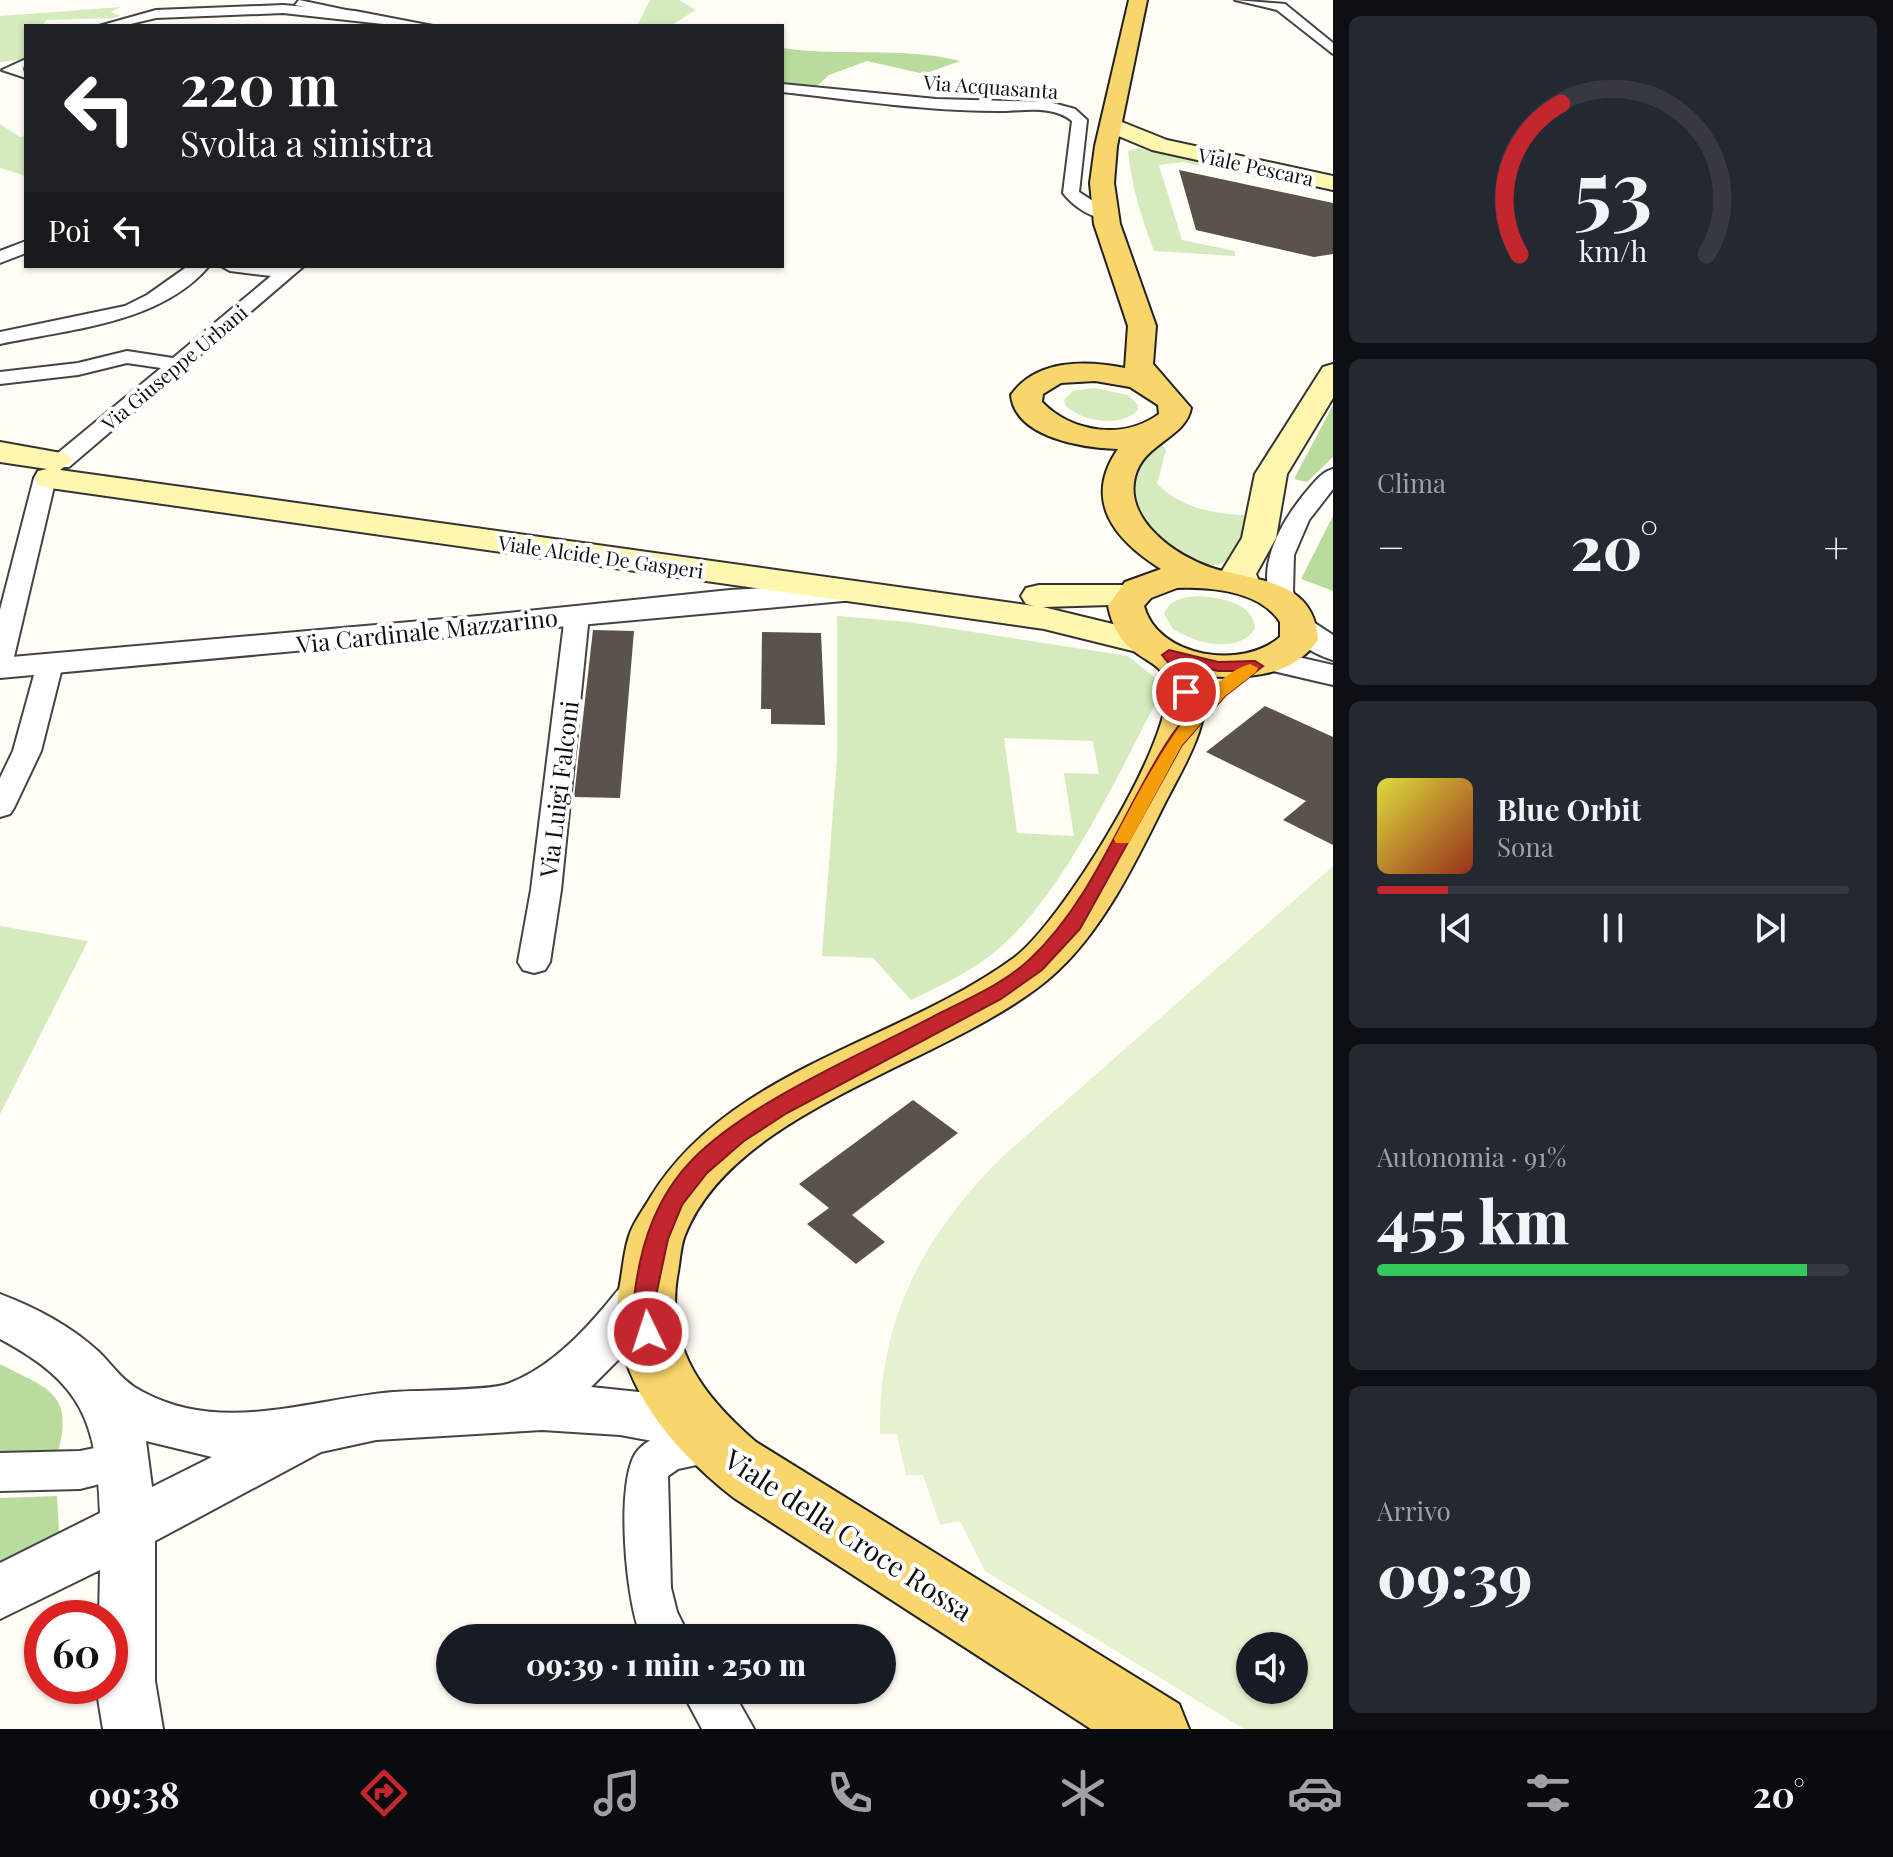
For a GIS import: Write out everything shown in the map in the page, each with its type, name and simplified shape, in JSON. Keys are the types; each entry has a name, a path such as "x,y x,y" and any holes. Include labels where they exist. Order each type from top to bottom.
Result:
{"main road":[{"path":"1141,1 1109,136 1102,183 1105,214 1142,331 1138,365 1176,408 1174,418 1136,447 1125,464 1118,493 1121,514 1139,539 1201,576"},
{"name":"Viale Pescara","path":"1109,136 1134,145 1180,149 1333,183"},
{"path":"1142,331 1138,342 1126,352 1073,373 1042,380 1026,395 1027,404 1034,414 1065,430 1087,447 1103,466 1109,487 1109,527 1132,595 1165,579 1201,576 1242,583 1272,596 1293,617"},
{"path":"1073,373 1119,375 1158,389"},
{"path":"1242,583 1238,574 1257,544 1271,474 1333,373"},
{"path":"1065,430 1109,438 1151,433"},
{"name":"Viale Alcide De Gasperi","path":"0,452 53,470 1073,623 1159,650"},
{"name":"Viale Alcide De Gasperi","path":"0,471 53,470 936,585 1050,596 1132,595"},
{"name":"Viale della Croce Rossa","path":"1132,595 1126,617 1181,667 1187,681 1185,704 1174,743"},
{"name":"Viale della Croce Rossa","path":"1154,1729 756,1478 705,1436 681,1409 657,1362 646,1321 646,1291 651,1257 663,1221 685,1184 715,1152 794,1099 994,994 1050,952 1073,924 1174,743 1220,692 1295,647 1293,617"},
{"path":"1159,650 1218,667 1263,664"}],"street":[{"path":"1241,0 1281,7 1333,50"},
{"path":"113,24 150,14 282,3 413,24"},
{"path":"1315,35 1333,34"},
{"name":"Via Acquasanta","path":"784,88 983,108 1041,106 1073,113 1080,120 1071,193 1080,202 1105,214"},
{"path":"0,241 24,245"},
{"path":"0,258 24,246"},
{"path":"0,338 131,310 154,299 197,268"},
{"path":"271,268 291,269"},
{"name":"Via Giuseppe Urbani","path":"53,470 291,269"},
{"path":"0,378 78,369 127,357 178,365"},
{"path":"0,661 53,470"},
{"path":"1333,476 1304,512 1280,562 1277,582 1293,617 1333,650"},
{"name":"Via Cardinale Mazzarino","path":"0,668 854,592"},
{"name":"Via Luigi Falconi","path":"534,962 546,890 577,615"},
{"path":"0,808 24,758 50,664"},
{"path":"1263,664 1333,675"},
{"path":"507,1408 574,1372 618,1329 646,1291"},
{"path":"0,1315 61,1350 103,1395 143,1419 212,1433 276,1434 375,1418 555,1407 630,1413 705,1436"},
{"path":"103,1395 118,1426 124,1461 128,1527 125,1699 133,1729"},
{"path":"0,1592 237,1469 326,1428"},
{"path":"0,1472 80,1470 124,1461 212,1433"},
{"path":"659,1624 649,1588 647,1472 655,1459 705,1436"},
{"path":"713,1704 730,1729"}],"green space":[{"path":"650,0 679,0 696,10 673,24 638,24"},
{"path":"121,7 111,12 120,16 113,18 46,20 44,24 24,24 24,59 0,62 0,16"},
{"path":"784,48 916,54 960,61 924,74 867,61 829,75 817,86 784,83"},
{"path":"0,124 20,137 24,136 24,175 0,168"},
{"path":"1139,148 1273,177 1268,181 1183,162 1159,165 1182,240 1235,251 1235,256 1154,251 1138,202 1128,151"},
{"path":"1094,388 1128,395 1138,405 1138,410 1122,419 1101,421 1072,411 1065,405 1064,400 1073,391"},
{"path":"1333,405 1333,457 1307,482 1294,479"},
{"path":"1161,443 1166,450 1157,484 1167,493 1201,509 1252,515 1246,533 1226,560 1215,565 1203,565 1177,553 1142,529 1135,492 1138,472"},
{"path":"1333,516 1333,591 1301,579"},
{"path":"1199,596 1226,600 1242,607 1249,613 1255,629 1238,642 1216,644 1193,639 1173,629 1164,614 1170,605 1178,600"},
{"path":"837,616 908,622 1128,656 1165,686 1094,821 1074,855 1030,916 984,960 911,1000 873,958 822,956 837,758","holes":["1004,738 1093,741 1099,774 1064,773 1074,836 1017,833"]},
{"path":"1333,866 1333,1729 1244,1729 985,1571 960,1521 940,1525 923,1475 906,1475 897,1434 880,1434 881,1393 887,1354 897,1317 928,1249 974,1187 1002,1157"},
{"path":"0,926 88,941 0,1114"},
{"path":"0,1364 53,1394 62,1416 58,1452 0,1452"},
{"path":"57,1496 60,1547 0,1575 0,1498"}],"building":[{"path":"1179,170 1333,203 1333,254 1314,257 1196,230"},
{"path":"593,630 634,631 620,798 574,797"},
{"path":"762,632 821,633 825,725 771,724 771,709 761,709"},
{"path":"1265,706 1333,737 1333,845 1283,820 1306,801 1206,752"},
{"path":"913,1100 958,1133 852,1215 885,1242 856,1264 807,1224 829,1208 799,1184"}],"slow traffic":[{"path":"1123,839 1174,743 1220,692 1250,668"}],"route":[{"path":"648,1332 646,1291 656,1239 673,1201 699,1167 736,1135 780,1107 994,994 1019,979 1050,952 1073,924 1174,743 1220,692 1255,666 1218,667 1169,655 1183,670 1187,681 1186,692"}]}
